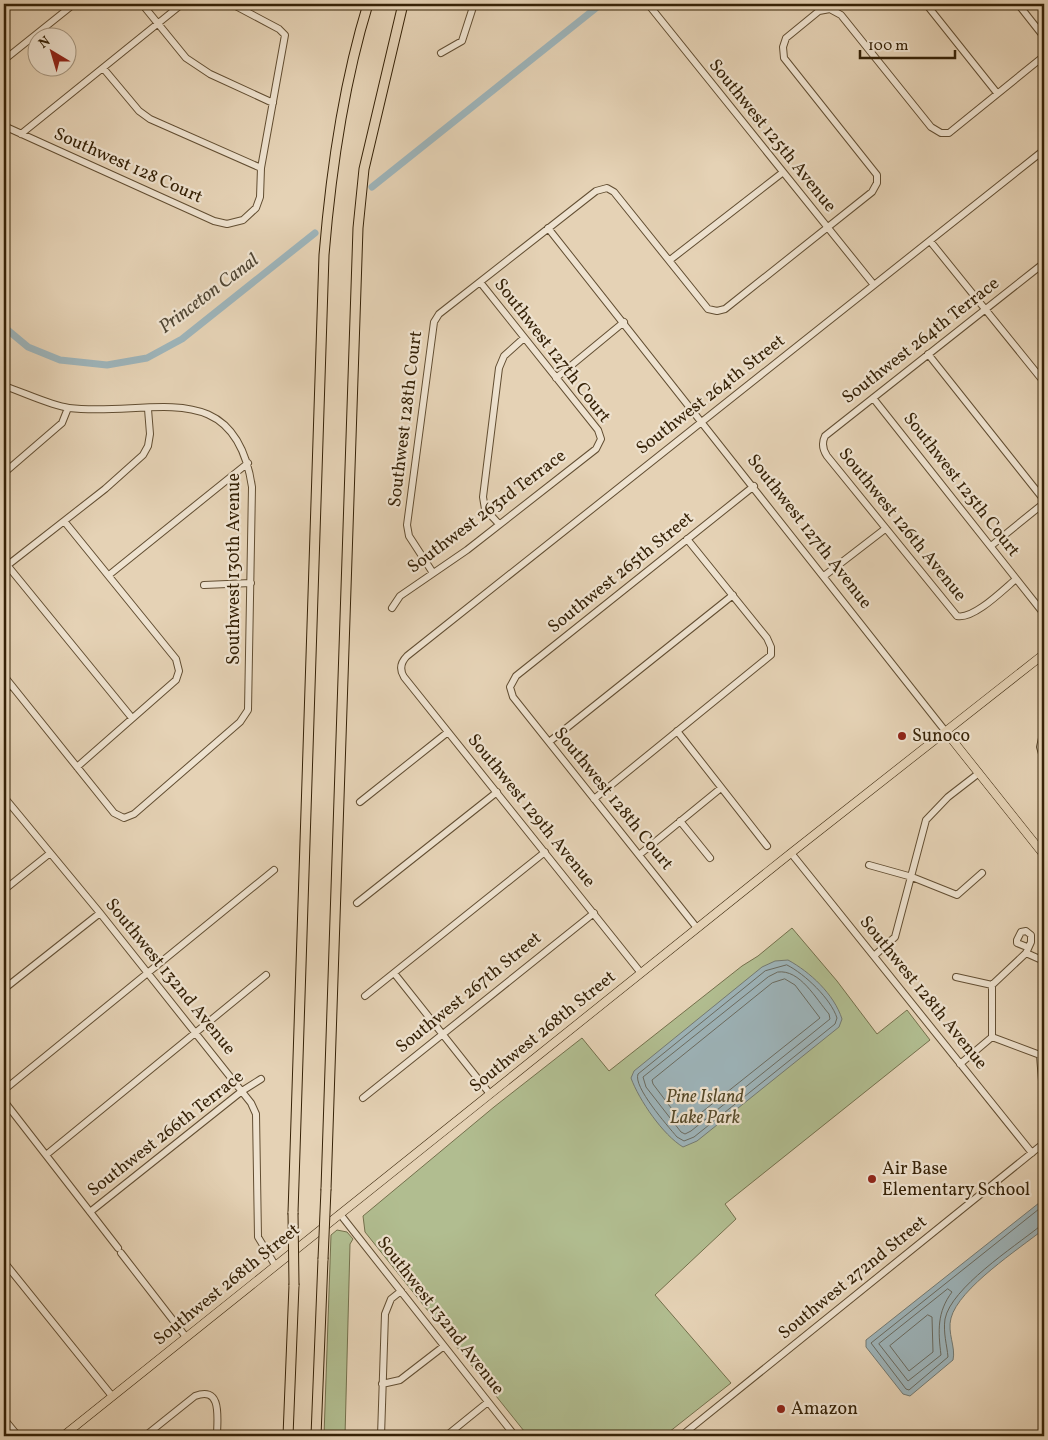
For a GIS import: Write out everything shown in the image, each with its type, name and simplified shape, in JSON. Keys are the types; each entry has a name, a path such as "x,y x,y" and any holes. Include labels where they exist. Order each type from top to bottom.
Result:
{"highway":[{"path":"288,1436 294,1285 293,1213 324,255 328,198 342,113 368,4"},
{"path":"316,1436 358,228 364,169 403,4"}],"main road":[{"name":"Southwest 268th Street","path":"63,1436 791,853 1044,654"},
{"name":"Southwest 127th Avenue","path":"946,732 1044,855"}],"street":[{"path":"4,8 9,4"},
{"path":"4,60 74,4"},
{"path":"142,4 186,58 197,67 272,102"},
{"path":"21,134 182,4"},
{"path":"103,68 139,111 150,119 261,168 285,35 279,29 232,4"},
{"path":"441,53 462,41 474,4"},
{"name":"Southwest 125th Avenue","path":"648,4 874,286"},
{"path":"926,4 997,94"},
{"path":"1018,4 1044,37"},
{"path":"782,173 670,260 708,309 717,311 725,309 872,192 877,183 877,175 784,58 783,47 786,38 819,11 830,9 841,15 932,127 941,134 949,133 1044,56"},
{"name":"Southwest 128 Court","path":"4,126 214,221 227,224 243,220 256,208 260,197 261,168"},
{"name":"Southwest 264th Street","path":"401,667 407,656 1044,150"},
{"name":"Southwest 128th Court","path":"433,573 409,536 407,525 434,322 439,314 596,191 607,188 614,192 670,260"},
{"name":"Southwest 127th Avenue","path":"548,228 754,486 946,732"},
{"path":"930,241 1044,382"},
{"name":"Southwest 264th Terrace","path":"823,447 825,436 1044,265"},
{"name":"Southwest 127th Court","path":"480,282 598,430 600,439"},
{"path":"556,378 624,322"},
{"path":"499,524 485,509 483,498 498,368 504,356 524,338"},
{"path":"928,354 1044,502 991,546"},
{"name":"Southwest 130th Avenue","path":"4,386 68,408 148,408 168,405 192,408 217,419 234,436 248,463 252,487 248,710 240,722 134,814 124,818 114,813 77,767"},
{"name":"Southwest 125th Court","path":"873,398 1044,614"},
{"path":"4,473 56,430 62,423 68,408"},
{"path":"132,718 6,567 143,455 148,446 150,434 148,408"},
{"name":"Southwest 263rd Terrace","path":"392,608 400,596 468,550 596,449 600,439"},
{"name":"Southwest 126th Avenue","path":"823,447 827,456 951,612 962,618 972,614 1016,580"},
{"path":"109,575 248,463"},
{"name":"Southwest 265th Street","path":"510,687 516,676 754,486"},
{"path":"4,676 77,767 176,680 179,670 176,659 64,521"},
{"path":"824,576 885,529"},
{"path":"594,799 765,662 772,651 767,638 687,539"},
{"path":"204,584 251,583"},
{"path":"549,742 733,595"},
{"name":"Southwest 129th Avenue","path":"401,667 404,677 642,973"},
{"path":"4,690 10,685"},
{"name":"Southwest 128th Court","path":"510,687 513,697 697,928"},
{"path":"1044,729 1040,747 1044,761"},
{"path":"360,802 448,732"},
{"path":"677,732 767,846"},
{"path":"874,956 895,937 926,820 948,797 979,773"},
{"path":"639,854 721,788"},
{"path":"357,903 497,792"},
{"name":"Southwest 132nd Avenue","path":"4,798 148,972 252,1103 256,1114 258,1237 275,1266"},
{"path":"680,821 710,858"},
{"path":"365,996 545,852"},
{"name":"Southwest 128th Avenue","path":"791,853 1032,1152"},
{"path":"4,890 49,854"},
{"path":"869,866 912,878 957,895 982,872"},
{"path":"4,1090 274,870"},
{"path":"4,989 100,913"},
{"name":"Southwest 267th Street","path":"363,1098 594,913"},
{"path":"960,1064 992,1037 992,985 1026,950 1044,961"},
{"path":"394,973 490,1094"},
{"path":"46,1155 266,975"},
{"path":"956,977 992,985"},
{"path":"992,1037 1042,1053 1042,1081"},
{"name":"Southwest 266th Terrace","path":"90,1212 242,1091 261,1079"},
{"path":"4,1101 186,1338"},
{"name":"Southwest 272nd Street","path":"681,1436 1044,1143"},
{"name":"Southwest 132nd Avenue","path":"340,1214 516,1436"},
{"path":"4,1262 112,1396"},
{"path":"381,1436 385,1311 391,1299 401,1290"},
{"path":"382,1384 400,1380 444,1346"},
{"path":"145,1436 195,1396 203,1393 209,1394 217,1405 217,1436"},
{"path":"446,1436 488,1402"},
{"path":"4,1419 18,1436"}],"green space":[{"name":"Pine Island Lake Park","path":"792,928 837,981 877,1034 907,1010 930,1040 725,1204 736,1219 655,1295 731,1383 664,1436 528,1436 365,1232 363,1216 494,1107 582,1038 609,1071"},
{"path":"337,1230 347,1232 353,1239 350,1244 345,1436 324,1436 331,1235"}],"water":[{"path":"788,960 813,977 827,993 842,1019 839,1027 697,1141 683,1147 660,1126 646,1106 631,1078 634,1071 762,967 775,961"},
{"path":"1044,1199 1044,1229 977,1282 956,1306 950,1324 953,1360 910,1396 903,1394 866,1347 866,1340"}],"waterway":[{"name":"Princeton Canal","path":"372,187 601,4"},
{"name":"Princeton Canal","path":"4,327 28,347 60,360 107,365 147,358 182,339 315,233"}],"place":[{"name":"Sunoco","path":"902,736"},
{"name":"Air Base Elementary School","path":"872,1179"},
{"name":"Amazon","path":"781,1409"}]}
